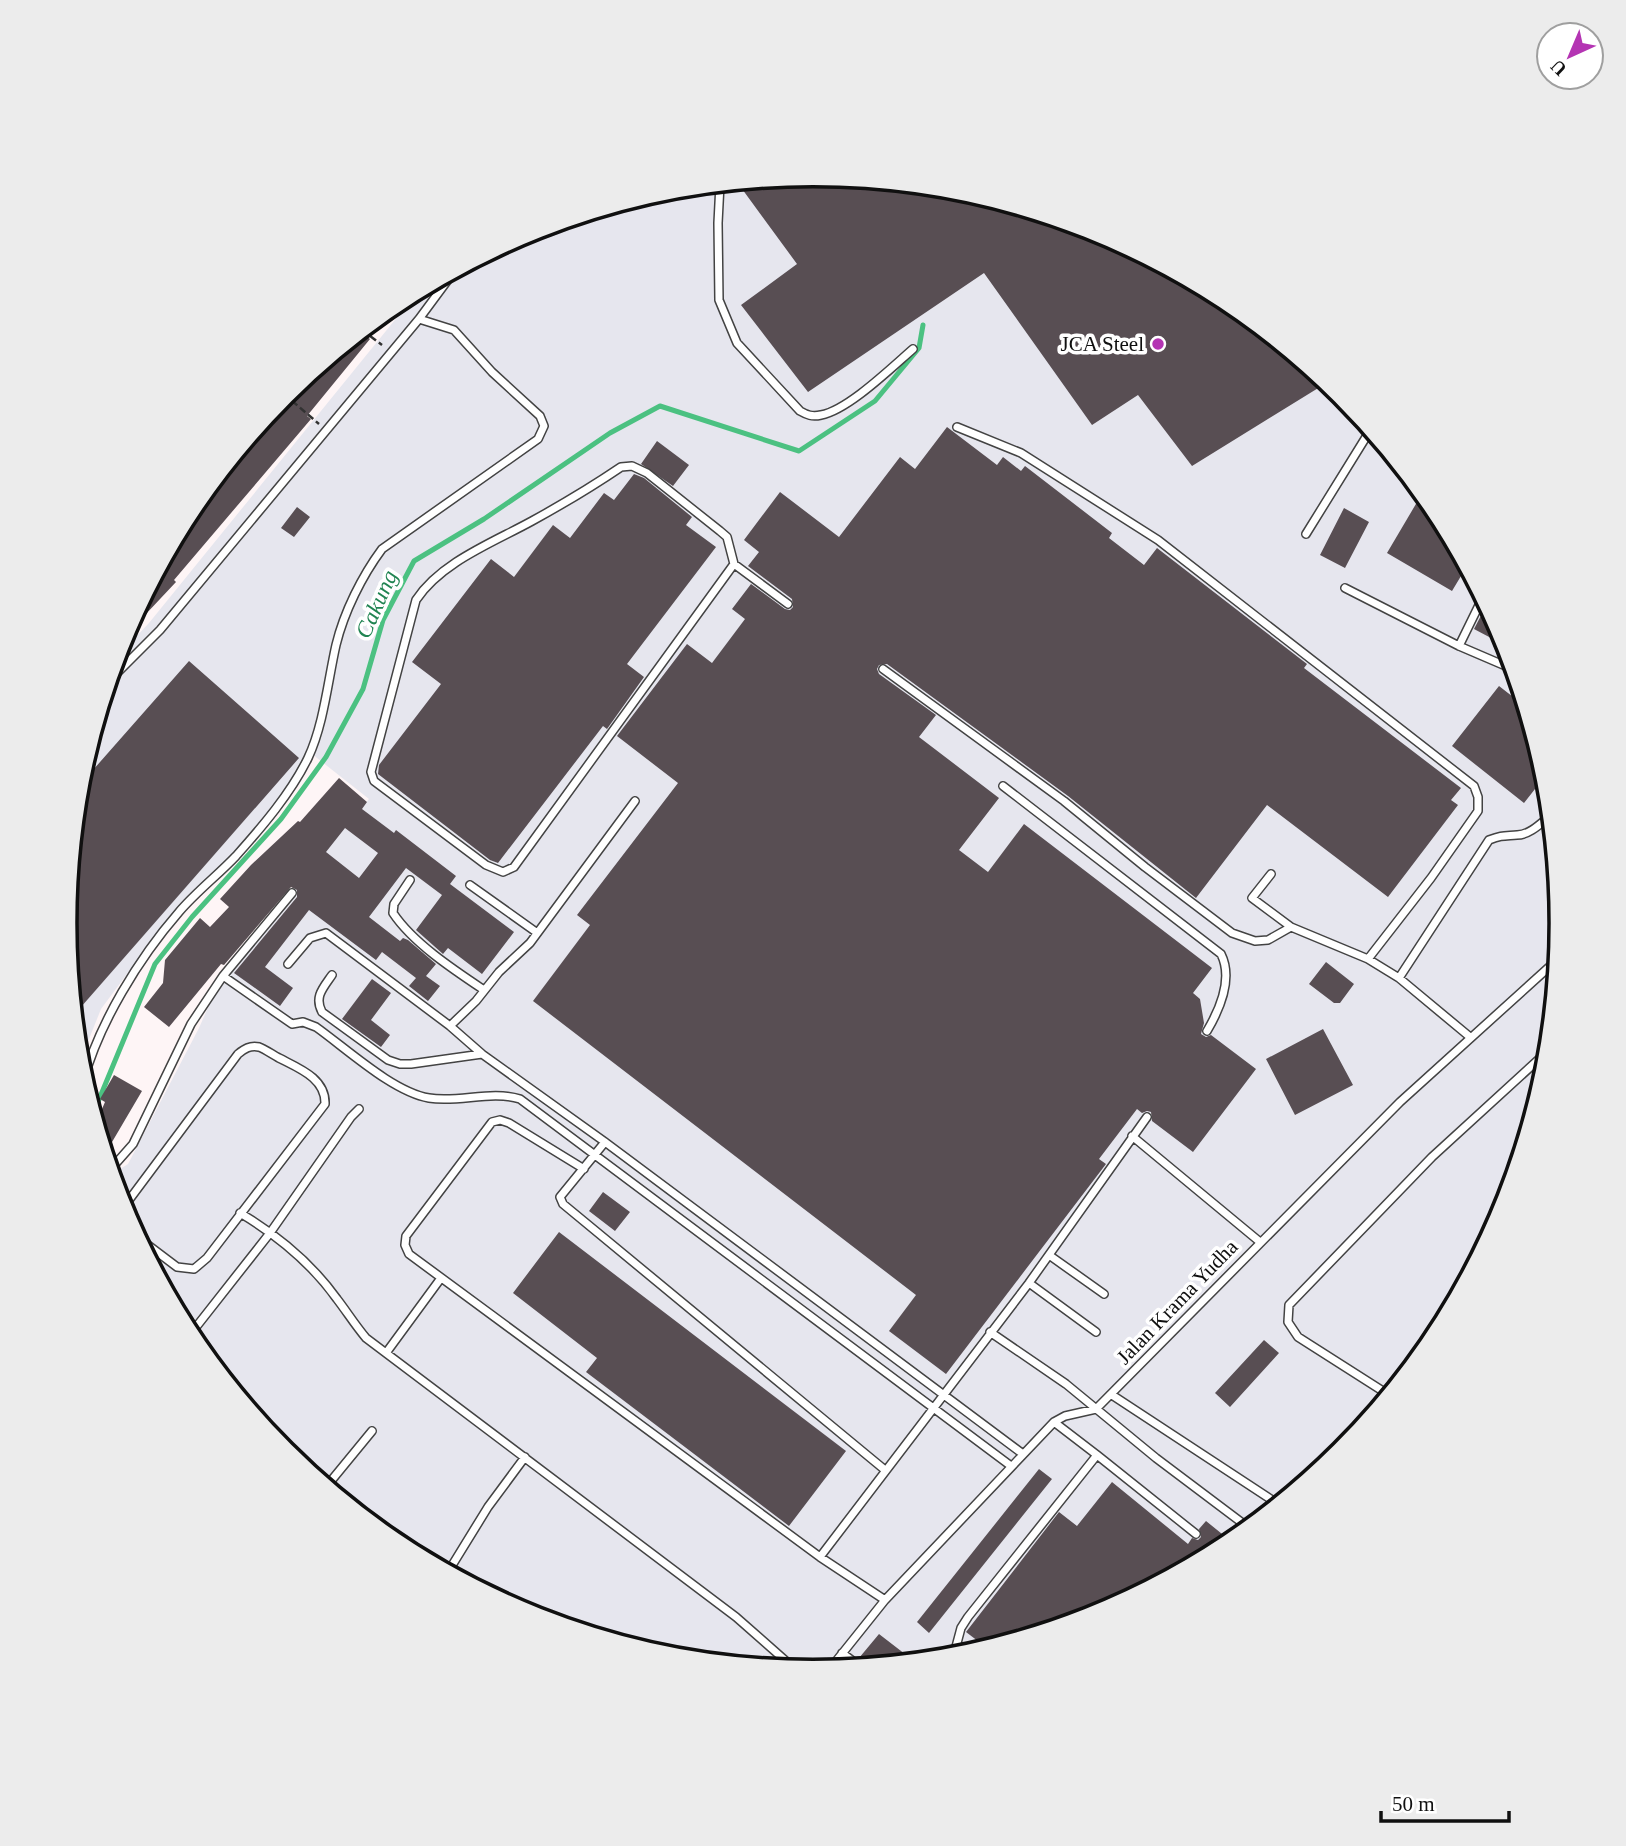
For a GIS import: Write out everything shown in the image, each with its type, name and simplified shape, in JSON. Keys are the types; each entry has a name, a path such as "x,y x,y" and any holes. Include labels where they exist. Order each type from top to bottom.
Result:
{"lane":[{"path":"720,193 719,300 737,343 800,411 810,416 839,409 914,349"},
{"path":"123,667 160,631 442,288"},
{"path":"90,1058 133,975 154,945 179,911 236,855 278,804 307,760 314,744 330,683 338,636 374,559 382,549 538,439 543,432 540,416 492,372 454,330 419,319"},
{"path":"957,427 1021,453 1158,541 1474,786 1478,797 1478,811 1431,878 1368,959"},
{"path":"1306,534 1366,438"},
{"path":"734,564 514,867 503,872 486,865 374,780 371,772 416,600 428,584 470,555 538,518 621,467 632,466 647,473 727,537 734,564 788,604"},
{"path":"1345,588 1459,646 1502,664"},
{"path":"1459,646 1478,608"},
{"path":"883,669 1064,801 1231,933 1255,941 1268,940 1291,927"},
{"path":"1003,786 1220,954 1226,964 1227,979 1207,1031"},
{"path":"450,1026 530,943 635,801"},
{"path":"1399,978 1489,841 1503,834 1518,836 1532,831 1542,822"},
{"path":"1270,874 1252,898 1291,927 1368,959 1399,978 1470,1037"},
{"path":"410,880 394,904 393,913 400,923 453,970 484,990"},
{"path":"470,885 537,932"},
{"path":"117,1162 133,1144 186,1033 223,976 292,892"},
{"path":"288,964 310,938 326,933 450,1026 482,1054 605,1142 1024,1454"},
{"name":"Jalan Krama Yudha","path":"838,1658 885,1600 1054,1422 1065,1416 1096,1409 1112,1395 1260,1241 1400,1102 1547,969"},
{"path":"332,975 320,992 318,1004 322,1013 388,1060 411,1064 482,1054"},
{"path":"223,976 292,1024 303,1022 316,1027 405,1092 430,1098 507,1095 520,1099 1011,1466"},
{"path":"131,1201 238,1054 246,1048 259,1047 311,1076 326,1095 325,1104 207,1258 194,1269 177,1267 153,1249"},
{"path":"1381,1390 1298,1337 1288,1322 1289,1306 1432,1157 1536,1062"},
{"path":"197,1326 270,1233 359,1109"},
{"path":"820,1557 1029,1283 1147,1117"},
{"path":"584,1170 509,1123 500,1119 492,1122 406,1236 405,1245 410,1254 441,1278 820,1557 885,1600"},
{"path":"1132,1136 1260,1241"},
{"path":"605,1142 560,1197 563,1204 886,1470"},
{"path":"240,1213 302,1258 337,1299 357,1328 386,1353 736,1617 782,1658"},
{"path":"1049,1255 1104,1294"},
{"path":"386,1353 441,1278"},
{"path":"1029,1283 1096,1332"},
{"path":"990,1332 1066,1384 1241,1522"},
{"path":"1112,1395 1271,1499"},
{"path":"1054,1422 1196,1534"},
{"path":"332,1479 372,1430"},
{"path":"956,1645 961,1628 968,1617 1097,1455"},
{"path":"452,1564 488,1507 525,1457"},
{"path":"842,1653 848,1658"}],"path":[{"path":"370,336 391,352"},
{"path":"294,402 326,430"}],"shaded area":[{"path":"813,187 909,193 957,201 1050,226 1095,243 1139,263 1222,311 1261,339 1333,403 1397,475 1425,514 1473,597 1493,641 1510,686 1535,779 1543,827 1549,923 1543,1019 1535,1067 1510,1160 1493,1205 1473,1249 1425,1332 1397,1371 1333,1443 1261,1507 1222,1535 1139,1583 1095,1603 1050,1620 957,1645 909,1653 813,1659 717,1653 669,1645 576,1620 531,1603 487,1583 404,1535 365,1507 293,1443 229,1371 201,1332 153,1249 133,1205 120,1169 128,1164 199,1028 228,962 369,799 312,754 278,813 156,935 101,1009 87,1044 77,923 83,827 91,779 116,686 134,639 400,314 487,263 531,243 576,226 669,201 717,193"}],"building":[{"name":"JCA Steel","path":"813,187 861,189 957,201 1050,226 1139,263 1222,311 1261,339 1318,388 1192,466 1138,395 1092,425 984,273 808,392 741,305 797,264 743,191"},
{"path":"368,337 370,339 307,416 311,419 174,580 176,582 145,615 176,555 229,475 293,403"},
{"path":"947,427 997,465 1003,457 1021,471 1025,466 1112,533 1109,538 1144,565 1157,548 1307,664 1304,668 1461,788 1451,800 1458,805 1388,897 1267,805 1196,898 1068,796 887,664 879,665 879,674 936,715 919,737 999,798 959,850 988,872 1024,824 1212,968 1193,993 1200,999 1204,1023 1201,1034 1206,1037 1211,1035 1256,1069 1193,1152 1152,1121 1151,1112 1142,1113 1137,1109 1099,1159 1106,1164 946,1374 889,1331 916,1295 533,1001 590,925 577,915 678,783 617,736 687,644 712,663 745,619 732,609 751,584 785,609 790,610 793,607 792,599 748,566 759,552 744,540 780,492 839,537 900,457 915,469"},
{"path":"657,441 689,465 673,486 641,464"},
{"path":"634,474 644,478 692,517 686,525 716,547 627,664 644,677 607,729 603,726 498,863 490,860 378,774 379,765 441,684 412,662 491,559 514,577 553,525 570,538 604,493 614,500"},
{"path":"1417,503 1461,576 1452,591 1387,553"},
{"path":"297,507 310,517 294,537 281,528"},
{"path":"1344,508 1369,522 1345,568 1320,555"},
{"path":"1481,615 1492,638 1474,629"},
{"path":"189,661 299,758 82,1006 77,923 79,875 83,827 93,770"},
{"path":"1499,686 1513,697 1536,787 1524,803 1452,746"},
{"path":"339,778 367,802 362,809 394,833 396,830 456,876 450,884 514,932 482,974 448,948 443,954 416,930 442,895 406,868 369,917 400,941 403,938 408,940 436,964 426,976 440,986 428,1001 409,986 416,978 382,952 376,960 309,910 265,967 293,988 280,1006 234,973 297,897 297,890 291,887 224,965 221,964 169,1027 144,1007 163,983 165,960 200,918 210,927 229,907 220,899 251,865 300,822","holes":["345,828 378,853 359,878 326,852"]},
{"path":"1326,962 1354,984 1340,1003 1334,1003 1309,984"},
{"path":"372,979 391,993 371,1020 390,1035 381,1047 342,1019"},
{"path":"1323,1029 1353,1085 1295,1115 1266,1059"},
{"path":"114,1075 142,1091 111,1144 101,1110 105,1102 100,1099"},
{"path":"603,1192 630,1212 615,1231 589,1211"},
{"path":"559,1232 846,1451 789,1526 586,1372 597,1358 513,1293"},
{"path":"1264,1340 1279,1353 1230,1407 1215,1393"},
{"path":"1039,1469 1052,1479 929,1633 917,1622"},
{"path":"1112,1482 1188,1544 1192,1538 1198,1540 1201,1537 1199,1529 1206,1521 1223,1534 1139,1583 1095,1603 1050,1620 977,1640 966,1632 1059,1512 1077,1526"},
{"path":"879,1634 904,1653 861,1657"}],"waterway":[{"name":"Cakung","path":"99,1100 155,964 192,917 281,819 326,757 363,689 383,620 414,561 484,519 610,433 660,406 799,451 875,401 919,348 923,325"}],"place":[{"name":"JCA Steel","path":"1158,344"}]}
